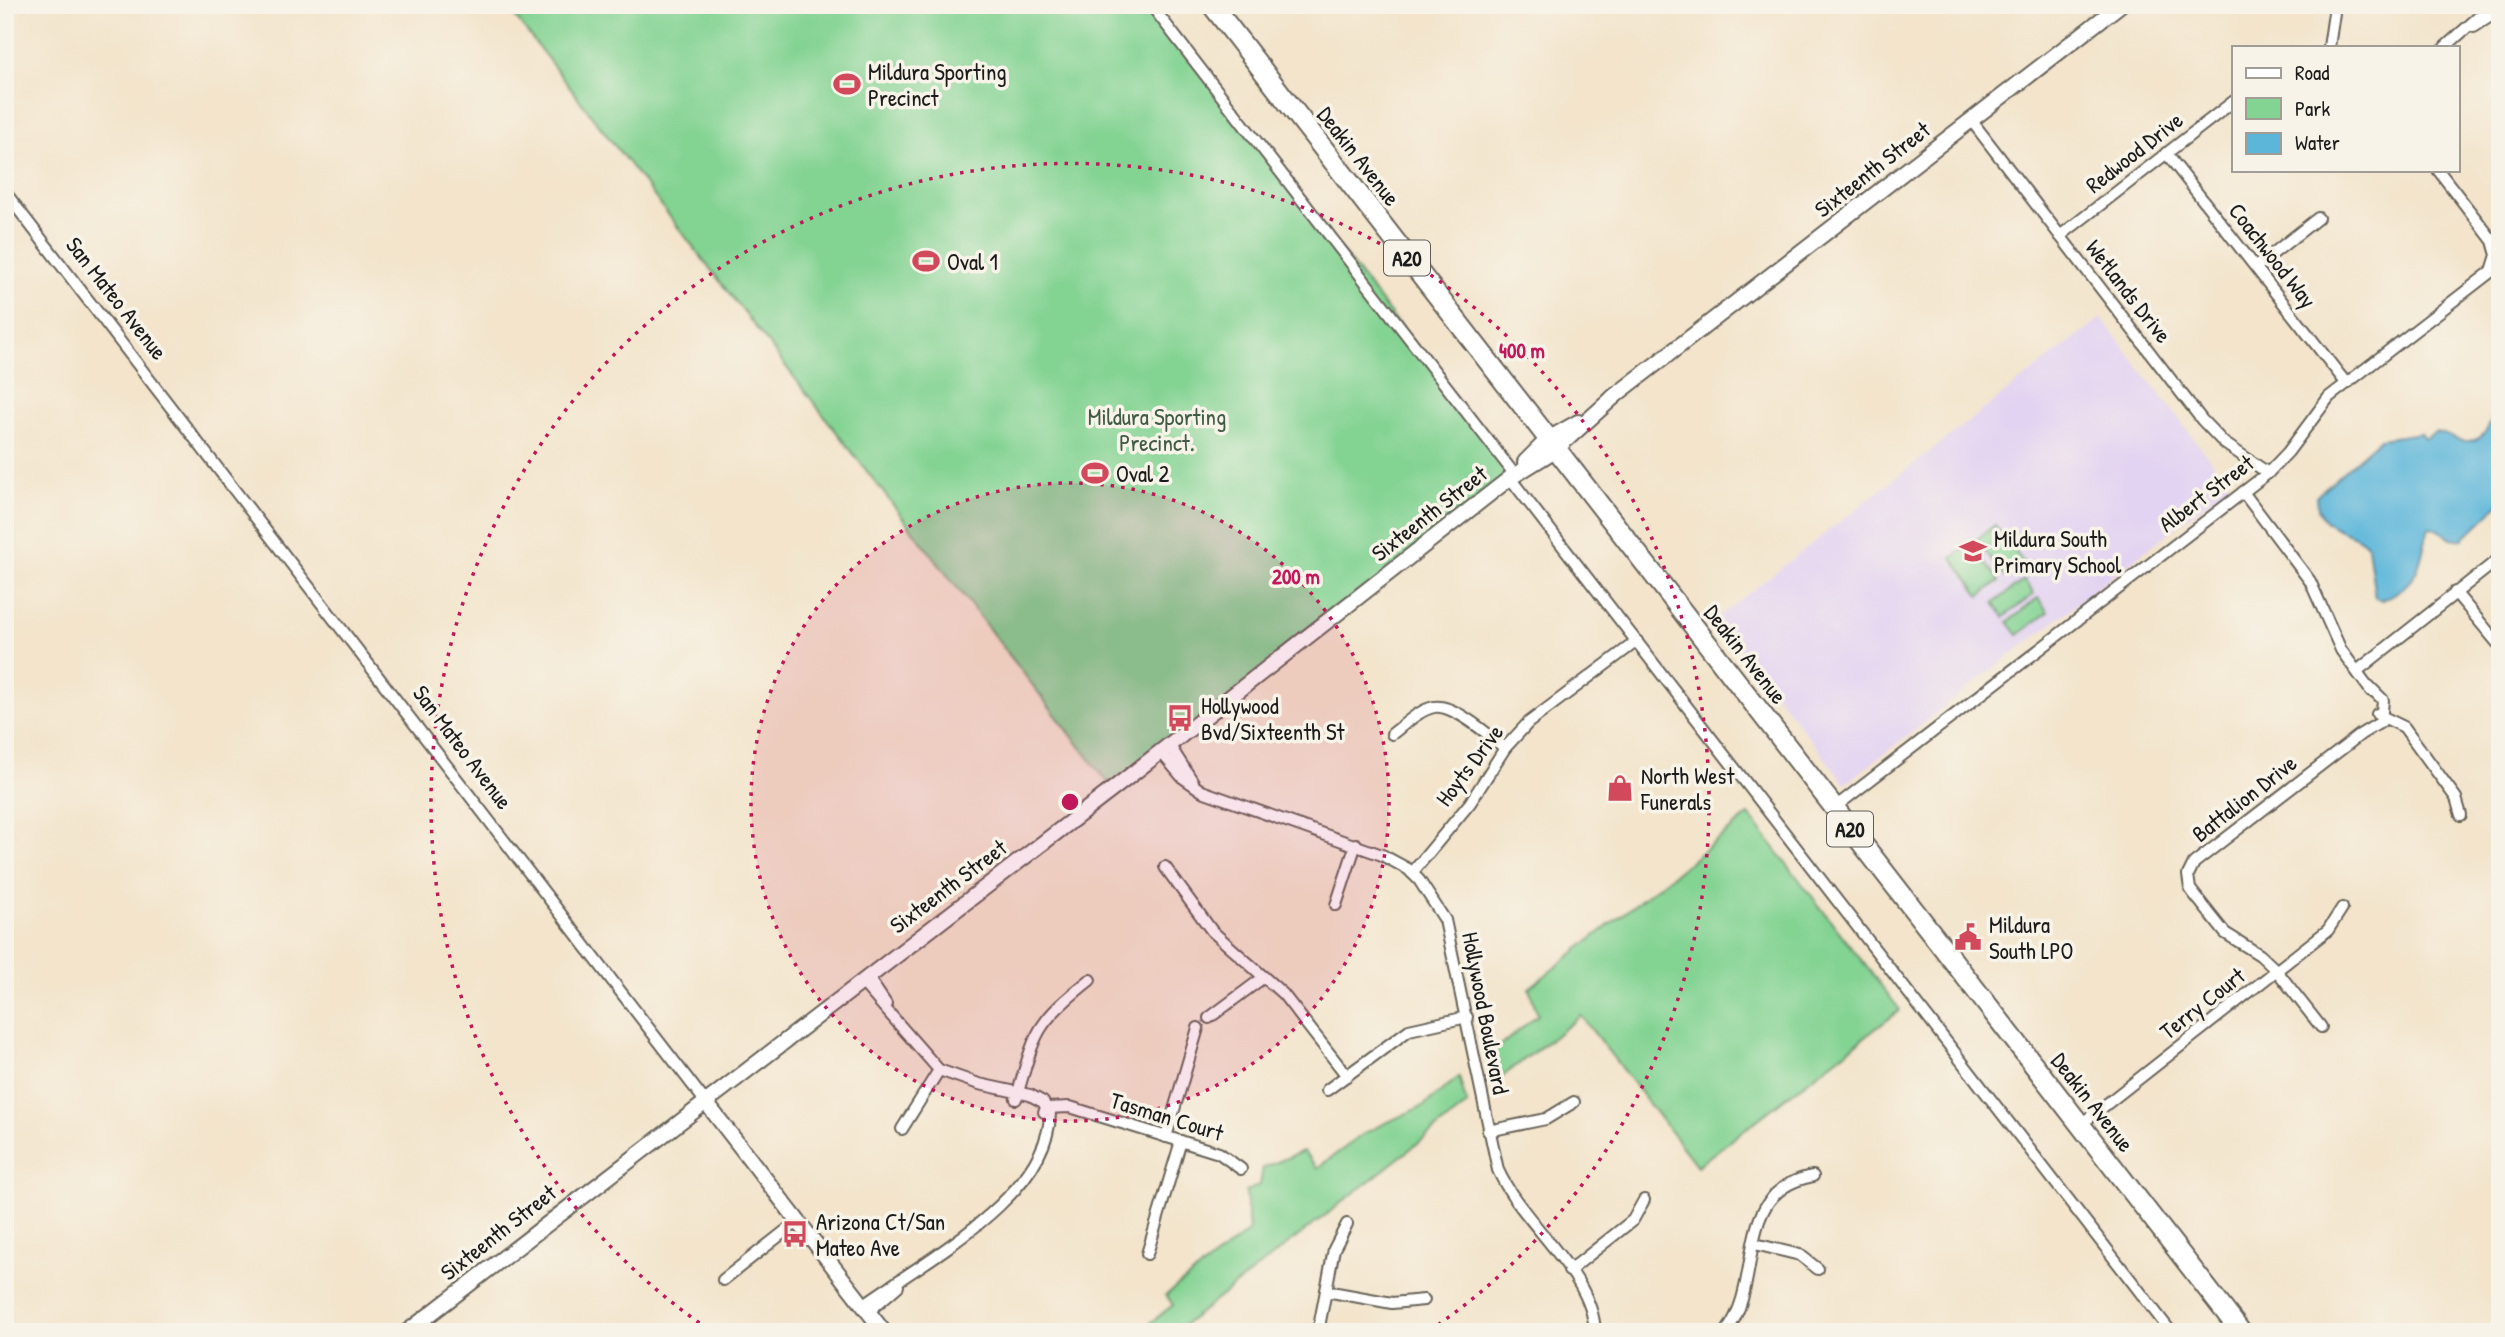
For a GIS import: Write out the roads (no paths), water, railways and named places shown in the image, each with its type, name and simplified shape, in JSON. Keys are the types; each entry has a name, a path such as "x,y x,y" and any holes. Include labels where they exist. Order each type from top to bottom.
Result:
{"highway":[{"name":"Deakin Avenue","path":"1212,5 2241,1332"}],"street":[{"path":"1151,5 1637,641 2171,1332"},
{"name":"Sixteenth Street","path":"407,1332 2120,5"},
{"path":"2463,33 2492,5"},
{"path":"2446,46 2500,10"},
{"path":"2329,46 2334,13"},
{"name":"Redwood Drive","path":"2060,236 2232,103"},
{"name":"Wetlands Drive","path":"1971,120 2214,435 2268,473"},
{"name":"Coachwood Way","path":"2166,153 2346,383"},
{"name":"Albert Street","path":"1834,808 2268,473 2288,452 2321,406 2346,383 2495,267 2497,255 2493,241 2440,172"},
{"name":"San Mateo Avenue","path":"5,192 884,1332"},
{"path":"2256,267 2318,218"},
{"path":"2243,492 2310,581 2341,650 2369,686 2380,715 2404,727 2451,789 2461,816"},
{"path":"2357,671 2500,558"},
{"path":"2455,592 2500,646"},
{"name":"Hoyts Drive","path":"1412,873 1470,803 1505,748 1528,723 1637,641"},
{"path":"1392,734 1423,711 1441,706 1455,712 1505,748"},
{"name":"Battalion Drive","path":"2322,1027 2277,971 2220,927 2190,889 2190,869 2361,734 2380,715"},
{"name":"Hollywood Boulevard","path":"1164,747 1196,787 1210,795 1356,844 1412,873 1428,891 1446,920 1489,1131 1505,1186 1587,1297 1595,1332"},
{"path":"1336,905 1356,844"},
{"path":"1165,867 1212,931 1289,1001 1347,1076"},
{"name":"Terry Court","path":"2080,1125 2328,930 2342,908"},
{"path":"1209,1018 1264,977"},
{"name":"Tasman Court","path":"864,979 939,1070 1017,1095 1047,1112 1070,1107 1219,1153 1241,1168"},
{"path":"1017,1095 1035,1035 1042,1022 1090,981"},
{"path":"1326,1090 1409,1030 1467,1017"},
{"path":"1166,1137 1198,1028"},
{"path":"902,1129 939,1070"},
{"path":"1489,1131 1546,1119 1574,1102"},
{"path":"866,1309 1009,1198 1025,1180 1036,1158 1049,1128 1047,1112"},
{"path":"1147,1254 1181,1141"},
{"path":"1726,1332 1740,1308 1761,1213 1771,1196 1789,1183 1813,1176"},
{"path":"1569,1271 1633,1220 1644,1200"},
{"path":"723,1280 798,1221"},
{"path":"1318,1332 1334,1249 1347,1224"},
{"path":"1755,1244 1800,1255 1818,1269"},
{"path":"1326,1291 1392,1303 1424,1300"}],"water":[{"path":"2500,388 2500,503 2463,539 2451,538 2429,527 2417,570 2406,586 2383,600 2375,598 2368,546 2355,536 2329,524 2318,509 2316,496 2380,439 2420,433 2424,439 2435,432 2463,441 2476,440 2482,436 2491,421"}],"place":[{"name":"Mildura Sporting Precinct","path":"847,84"},
{"name":"Oval 1","path":"926,261"},
{"name":"Oval 2","path":"1095,473"},
{"name":"Mildura South Primary School","path":"1973,551"},
{"name":"Hollywood Bvd/Sixteenth St","path":"1180,718"},
{"name":"North West Funerals","path":"1620,788"},
{"name":"Mildura South LPO","path":"1968,937"},
{"name":"Arizona Ct/San Mateo Ave","path":"795,1234"}],"park label":[{"name":"Mildura Sporting Precinct.","path":"1157,429"}]}
